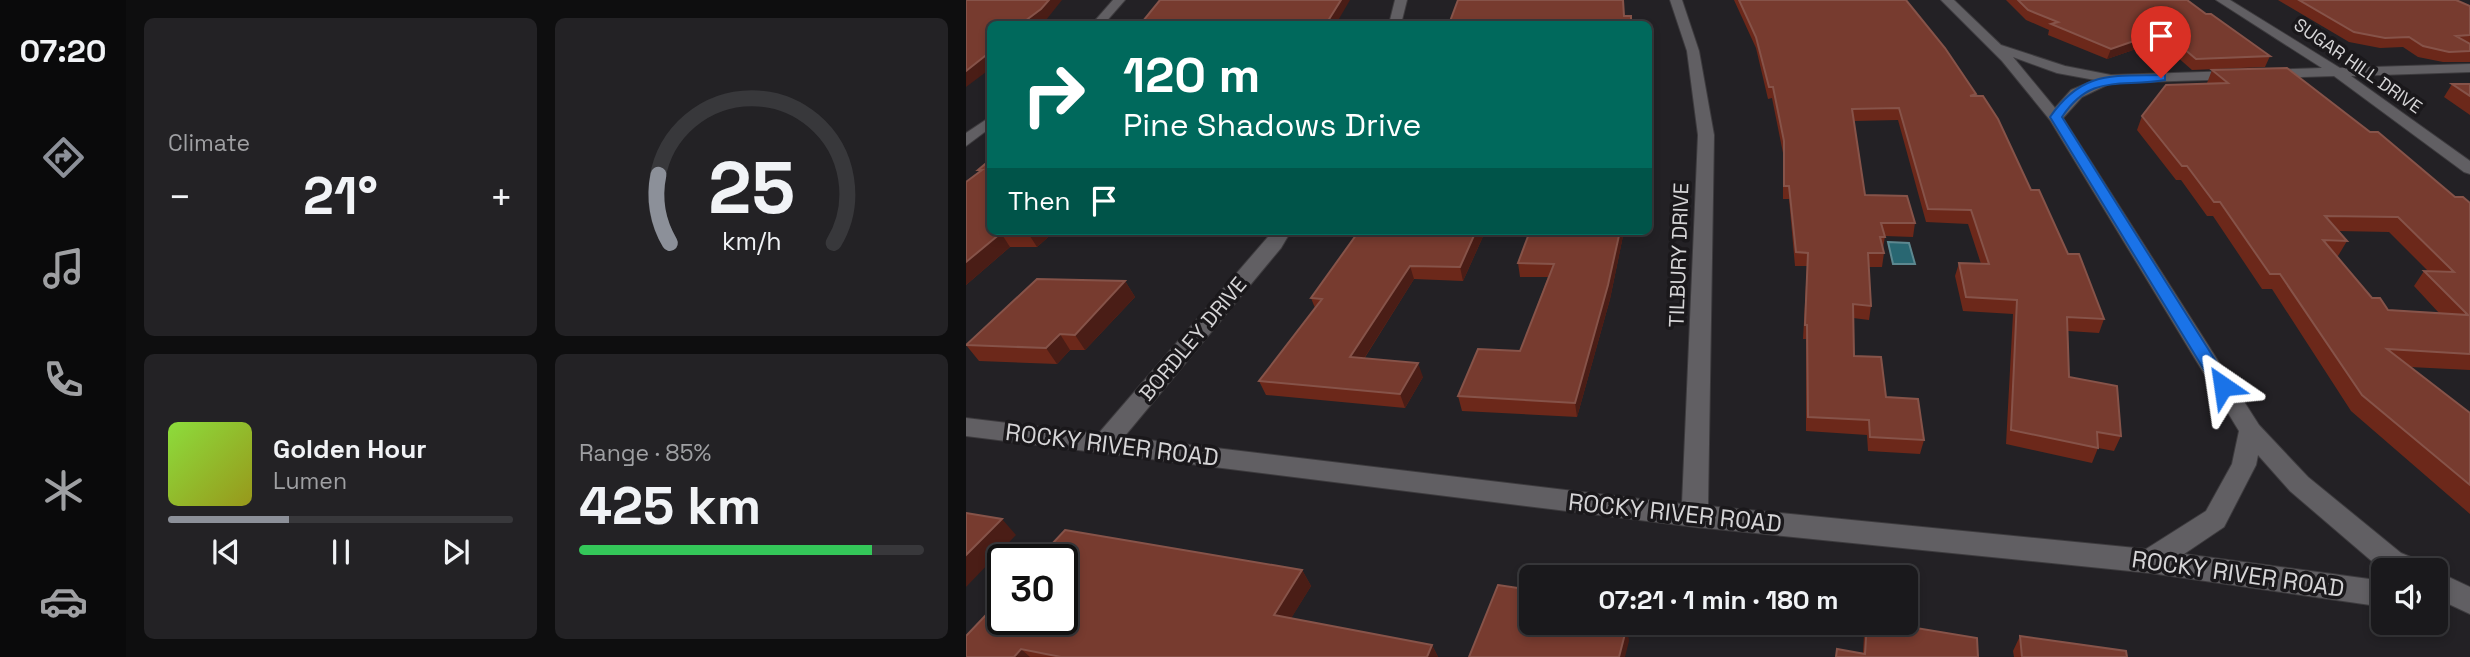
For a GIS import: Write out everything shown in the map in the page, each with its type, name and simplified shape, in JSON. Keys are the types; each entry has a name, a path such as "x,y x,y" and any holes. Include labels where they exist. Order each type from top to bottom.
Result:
{"street":[{"path":"1101,21 1119,0"},
{"path":"1396,21 1401,0"},
{"name":"TILBURY DRIVE","path":"1676,0 1693,51 1706,135 1695,516"},
{"path":"1947,0 1994,46 2056,117 2251,431 2299,484 2387,558"},
{"name":"SUGAR HILL DRIVE","path":"2222,0 2337,72 2470,169"},
{"path":"1994,46 2062,70 2112,79 2470,68"},
{"path":"2056,117 2068,100 2082,88 2112,79"},
{"path":"966,141 987,124"},
{"name":"BORDLEY DRIVE","path":"1102,445 1280,235"},
{"name":"ROCKY RIVER ROAD","path":"966,427 1695,516 2150,561 2371,592"},
{"path":"2150,561 2215,519 2245,465 2251,431"},
{"path":"2448,591 2470,604"},
{"path":"2448,602 2470,604"}],"water":[{"path":"1888,242 1909,243 1915,264 1893,264"}],"building":[{"path":"966,0 1049,0 1025,21 987,21 987,54 966,71"},
{"path":"1160,0 1341,0 1328,21 1143,21"},
{"path":"1458,0 1623,0 1624,16 1631,16 1631,21 1450,21"},
{"path":"1739,0 1906,0 1945,48 1976,94 1970,96 1983,96 1998,119 2031,190 2039,190 2068,254 2079,254 2104,319 2067,317 2069,377 2117,386 2121,436 2097,432 2098,448 2011,430 2017,300 1966,297 1959,263 1989,264 1971,210 1928,209 1899,108 1852,109 1865,195 1907,196 1915,223 1881,223 1885,237 1880,237 1884,253 1868,253 1871,306 1853,304 1854,356 1881,357 1886,397 1918,399 1924,440 1870,437 1869,420 1808,417 1805,325 1808,253 1796,252 1789,186 1784,186 1784,141 1773,87 1769,87 1756,37"},
{"path":"2018,0 2187,0 2270,56 2196,59 2163,31 2111,49 2051,24 2058,22 2028,10"},
{"path":"2299,0 2456,0 2470,6 2470,35 2456,36 2470,44 2470,51 2449,52 2423,46 2409,37 2385,38 2354,32"},
{"path":"2287,68 2370,132 2378,132 2455,197 2463,197 2470,203 2470,354 2387,349 2470,413 2470,485 2362,395 2280,274 2270,274 2220,202 2214,202 2187,166 2182,166 2142,116 2166,85 2228,83 2212,70","holes":["2325,216 2398,217 2454,272 2424,271 2468,315 2388,310 2380,298 2372,298 2323,240 2347,241"]},
{"path":"2452,84 2470,84 2470,96"},
{"path":"987,162 987,235 999,235 966,262 966,182 982,170 978,170"},
{"path":"1356,235 1474,235 1460,267 1410,266 1350,357 1418,363 1400,394 1259,381 1322,299 1311,298"},
{"path":"1528,235 1619,235 1575,403 1458,396 1478,349 1520,351 1554,264 1518,263"},
{"path":"1037,279 1125,281 1075,335 1060,334 1046,348 966,345"},
{"path":"966,513 1002,519 966,555"},
{"path":"1065,530 1302,570 1274,615 1432,645 1427,657 1061,657 1021,649 1014,657 966,657 966,636 987,614 987,635 1078,635 1078,544 1052,544"},
{"path":"1498,585 1519,588 1519,635 1625,635 1619,657 1469,657"},
{"path":"1918,628 1977,638 1978,657 1836,657 1837,649 1865,654 1866,635 1918,635"},
{"path":"2020,636 2126,651 2127,657 2022,657"}],"route":[{"path":"2161,78 2112,79 2082,88 2068,100 2056,117 2223,386"}]}
